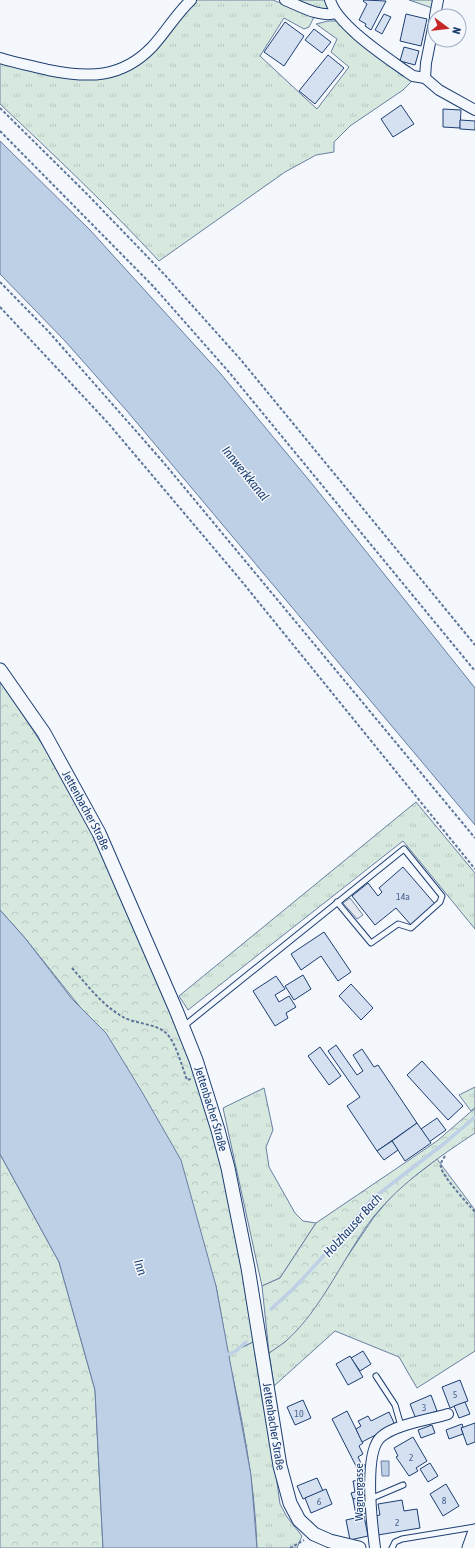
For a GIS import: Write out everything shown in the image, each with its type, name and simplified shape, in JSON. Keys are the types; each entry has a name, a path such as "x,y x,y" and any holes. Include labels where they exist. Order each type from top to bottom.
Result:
{"street":[{"path":"0,58 65,73 91,76 112,72 138,60 152,47 179,12 191,0"},
{"path":"284,0 322,14 330,15 336,13"},
{"path":"330,0 336,13 365,41 413,76 426,78 440,90 475,110"},
{"path":"426,78 426,63 429,48"},
{"name":"Jettenbacher Straße","path":"0,670 44,733 99,833 183,1026 202,1078 218,1130 230,1182 248,1268 284,1485 294,1512 310,1531 330,1541 359,1548"},
{"name":"Wagnergasse","path":"375,1548 370,1499 372,1458 374,1448 381,1437 401,1426 448,1414"},
{"path":"469,1548 475,1529"}],"lane":[{"path":"183,1026 337,902 404,849 442,896 440,902 411,928 398,924 371,943 337,902"},
{"path":"376,1376 388,1392 395,1405 401,1426"},
{"path":"370,1499 403,1485"},
{"path":"392,1548 395,1542 402,1539 475,1529"}],"path":[{"path":"0,108 86,193 164,274 240,360 475,645"},
{"path":"0,131 146,280 192,331 233,378 475,672"},
{"path":"0,282 49,332 164,463 475,838"},
{"path":"0,306 108,423 235,572 475,869"},
{"path":"72,968 103,1003 124,1018 152,1026 165,1032 172,1042 187,1080 202,1078"},
{"path":"445,1156 440,1167 444,1175 475,1212"}],"green space":[{"path":"197,0 273,0 314,17 309,27 304,29 284,18 260,56 317,109 349,67 331,52 337,39 316,24 328,21 337,21 413,80 403,90 350,126 334,142 334,152 316,155 285,172 159,261 101,201 0,104 0,61 24,68 123,72 189,6"},
{"path":"296,0 326,0 329,7 321,10"},
{"path":"409,0 436,0 435,8"},
{"path":"0,681 55,765 85,818 117,887 182,1042 198,1086 212,1130 231,1209 255,1341 228,1354 216,1286 80,1007 25,938 0,910"},
{"path":"416,802 475,873 475,929 403,841 188,1010 179,996"},
{"path":"475,1087 475,1108 471,1111 459,1095"},
{"path":"264,1088 273,1130 266,1147 269,1167 295,1213 303,1221 316,1223 280,1278 262,1286 223,1108"},
{"path":"475,1108 475,1133 448,1151 409,1181 385,1204 363,1231 311,1313 286,1341 269,1353 262,1286 280,1278 316,1223 437,1141"},
{"path":"0,1154 59,1262 95,1390 103,1548 0,1548"},
{"path":"437,1159 475,1210 475,1351 417,1388 399,1357 335,1331 274,1386 269,1353 286,1341 324,1294 374,1217 397,1190"},
{"path":"255,1341 265,1395 280,1504 287,1517 302,1536 297,1548 257,1548 251,1474 228,1354"}],"shaded area":[{"path":"350,898 363,915 357,919 343,903"}],"water":[{"name":"Innwerkkanal","path":"0,141 90,230 220,373 313,485 475,688 475,825 127,411 65,341 0,274"},
{"name":"Inn","path":"0,910 25,938 72,999 106,1033 181,1160 216,1286 251,1475 257,1548 103,1548 95,1390 59,1262 0,1154"},
{"path":"381,1461 389,1461 389,1476 382,1476"}],"building":[{"path":"363,1 386,1 371,30 365,26 366,24 359,20 367,4"},
{"path":"384,14 391,17 382,34 375,30"},
{"path":"406,14 427,19 421,46 400,41"},
{"path":"285,22 304,36 284,66 264,52"},
{"path":"314,29 331,42 322,53 305,40"},
{"path":"404,47 419,51 415,65 400,61"},
{"path":"328,55 344,68 315,104 299,91"},
{"path":"401,105 414,124 393,137 381,119"},
{"path":"443,109 461,110 460,128 443,127"},
{"path":"460,120 475,121 475,130 460,129"},
{"path":"403,867 435,904 411,925 396,908 375,925 352,896 368,883 378,896 382,892 379,888"},
{"path":"324,932 351,972 338,981 321,956 301,970 291,954"},
{"path":"303,975 311,989 294,1000 285,986"},
{"path":"276,976 285,989 275,995 279,1002 289,996 296,1007 286,1013 288,1018 275,1026 253,991"},
{"path":"351,984 373,1008 361,1020 339,996"},
{"path":"336,1045 357,1075 363,1071 353,1055 362,1049 374,1067 378,1065 417,1123 377,1151 347,1106 360,1097 328,1051"},
{"path":"320,1047 341,1076 329,1085 308,1056"},
{"path":"422,1061 463,1106 448,1120 407,1075"},
{"path":"437,1118 446,1130 429,1142 421,1129"},
{"path":"417,1123 431,1143 405,1161 392,1141"},
{"path":"392,1141 398,1150 384,1160 377,1151"},
{"path":"363,1351 371,1364 360,1371 351,1358"},
{"path":"350,1356 363,1377 348,1385 336,1364"},
{"path":"460,1380 468,1401 450,1408 442,1387"},
{"path":"431,1395 437,1411 416,1419 410,1404"},
{"path":"303,1400 311,1418 295,1425 287,1407"},
{"path":"465,1402 470,1414 459,1418 454,1406"},
{"path":"347,1411 363,1443 359,1446 363,1454 358,1457 362,1465 357,1468 332,1419"},
{"path":"389,1412 395,1425 362,1442 356,1429 361,1426 358,1421 368,1416 371,1421"},
{"path":"475,1423 475,1442 467,1445 461,1428"},
{"path":"462,1424 463,1427 461,1428 463,1434 449,1439 446,1430"},
{"path":"432,1425 435,1433 421,1438 418,1430"},
{"path":"413,1437 427,1461 416,1468 418,1471 409,1476 396,1457 398,1456 394,1448"},
{"path":"430,1463 438,1476 428,1482 420,1469"},
{"path":"364,1464 368,1472 361,1476 357,1468"},
{"path":"317,1478 323,1491 303,1499 297,1486"},
{"path":"361,1480 365,1497 353,1499 351,1493 355,1492 353,1481"},
{"path":"446,1484 459,1506 443,1516 430,1494"},
{"path":"326,1489 332,1504 311,1513 305,1498"},
{"path":"365,1497 368,1513 356,1515 353,1499"},
{"path":"402,1500 404,1511 417,1509 420,1528 378,1535 375,1516 380,1515 378,1504"},
{"path":"364,1516 368,1536 350,1540 346,1520"}],"waterway":[{"name":"Holzhauser Bach","path":"271,1309 293,1289 319,1261 372,1199 446,1142 475,1117"},
{"name":"Holzhauser Bach","path":"224,1356 236,1351 246,1342"}]}
